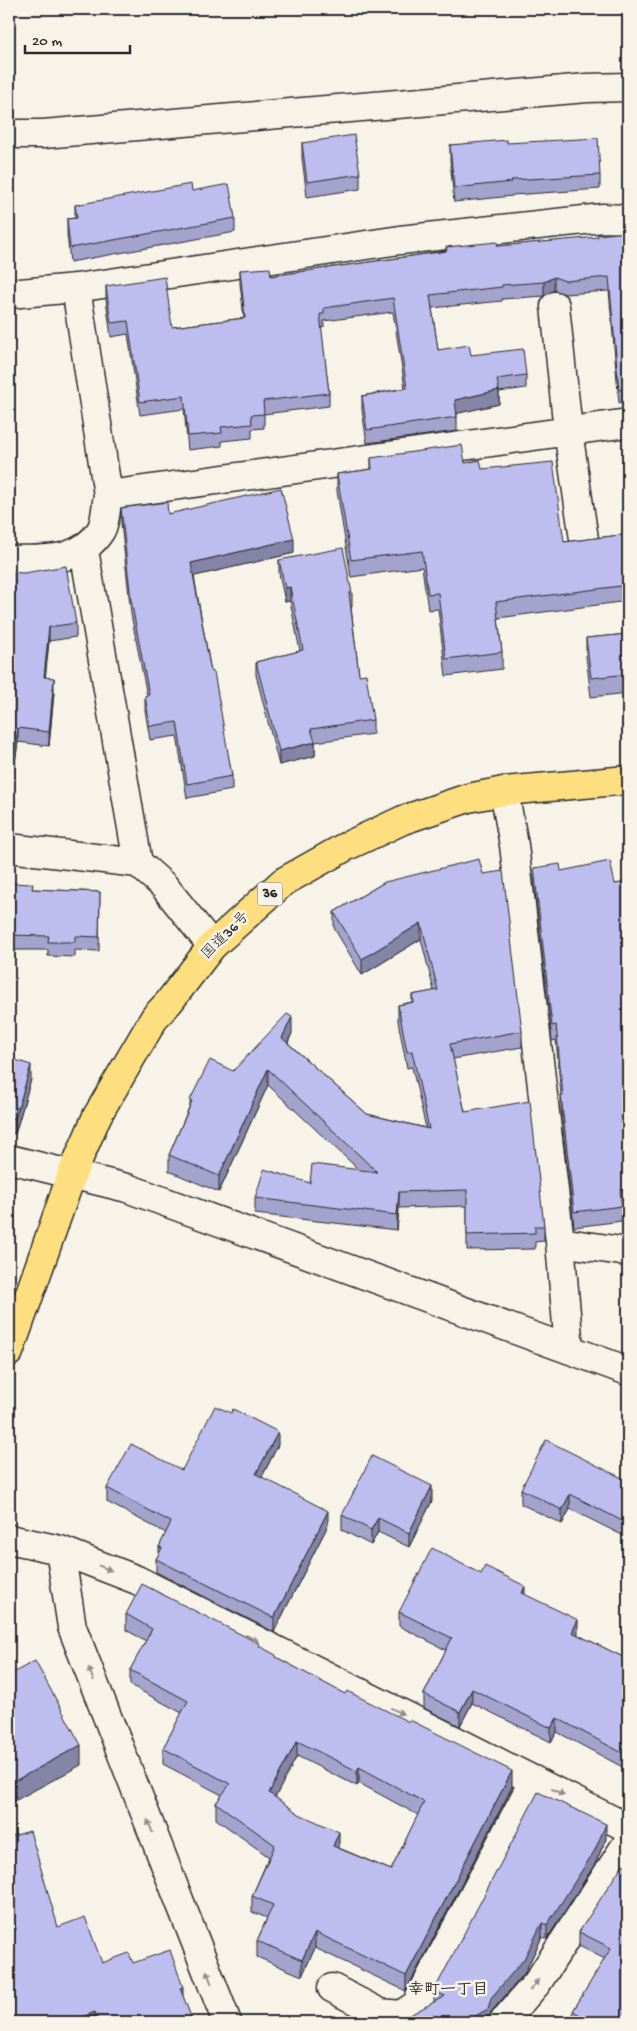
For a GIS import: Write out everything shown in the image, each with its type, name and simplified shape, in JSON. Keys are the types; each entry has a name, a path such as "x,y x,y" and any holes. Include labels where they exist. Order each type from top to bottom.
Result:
{"highway":[{"name":"国道36号","path":"9,1352 16,1310 39,1267 72,1174 97,1116 155,1017 169,1002 212,946 283,882 345,847 403,820 468,798 504,791 628,780"}],"street":[{"path":"9,134 43,134 577,89 628,87"},
{"path":"9,294 76,288 400,240 603,218 628,219"},
{"path":"9,560 57,558 84,550 102,529 108,495 76,288"},
{"path":"555,306 568,431 584,539"},
{"path":"108,495 628,423"},
{"path":"84,550 138,863"},
{"path":"504,791 514,845 560,1242 570,1349"},
{"path":"9,848 138,863 164,886 212,946"},
{"path":"9,1159 127,1188 628,1371"},
{"path":"560,1242 628,1252"},
{"path":"9,1539 60,1550 137,1580 628,1828"},
{"path":"60,1550 72,1627 227,2022"},
{"path":"332,1988 380,2013 401,2015 416,2005 534,1780"},
{"path":"502,2022 537,1983 628,1842"}],"building":[{"path":"354,135 360,174 307,182 302,143"},
{"path":"598,138 600,175 511,180 512,182 454,188 450,145 507,140 507,143"},
{"path":"191,184 192,191 229,184 235,218 70,248 67,219 77,218 75,205"},
{"path":"628,232 628,389 619,390 609,277 565,281 554,277 544,282 502,285 502,287 430,295 438,350 469,345 471,355 523,349 526,375 497,379 499,390 455,400 457,417 367,430 362,396 407,388 393,298 324,308 324,314 320,314 329,393 263,401 264,414 251,415 252,424 221,427 222,433 188,436 184,396 140,402 128,321 111,323 106,286 165,277 172,327 245,318 240,270 270,268 271,276 447,251 446,247 497,242 498,246 598,237 597,235"},
{"path":"462,445 465,463 480,460 482,469 553,462 564,542 628,534 628,585 496,602 502,652 446,659 438,593 428,594 422,551 351,560 337,474 372,469 371,458"},
{"path":"281,488 294,539 191,563 211,672 214,672 232,776 187,784 177,722 150,726 145,696 149,695 131,600 121,508 167,502 168,514"},
{"path":"343,548 352,593 349,593 359,675 366,674 373,720 311,729 315,742 279,751 256,662 303,650 290,587 285,588 279,560"},
{"path":"66,566 76,623 49,627 44,677 54,678 49,732 18,728 12,769 9,768 9,572 24,573"},
{"path":"628,634 628,674 591,678 586,638"},
{"path":"479,859 483,874 503,871 522,1031 450,1044 465,1112 530,1101 544,1226 535,1226 535,1233 467,1235 467,1190 399,1192 397,1215 255,1198 264,1169 310,1183 312,1164 377,1172 268,1069 219,1176 169,1155 192,1101 190,1100 210,1060 233,1071 287,1014 292,1017 282,1038 367,1114 429,1129 412,1051 407,1052 398,1005 414,1002 412,995 438,990 421,923 362,959 334,912 385,882"},
{"path":"610,861 615,884 628,882 628,1190 620,1191 622,1206 574,1212 561,1096 563,1096 556,1025 552,1026 534,868 560,864 561,871"},
{"path":"9,883 33,884 32,889 100,892 99,937 75,936 75,942 48,942 49,936 9,935"},
{"path":"9,1058 31,1065 15,1119 9,1117"},
{"path":"215,1406 231,1413 233,1409 278,1432 256,1474 328,1511 274,1618 156,1559 162,1548 159,1547 171,1522 107,1488 131,1444 182,1470"},
{"path":"546,1440 628,1481 628,1524 570,1494 562,1510 521,1489"},
{"path":"372,1456 432,1486 409,1533 378,1518 371,1530 342,1515"},
{"path":"432,1548 481,1574 485,1566 525,1586 522,1593 578,1620 572,1632 625,1658 628,1653 628,1756 557,1718 551,1728 472,1689 460,1712 424,1694 452,1638 399,1612"},
{"path":"142,1584 260,1644 259,1646 276,1655 276,1657 345,1694 347,1691 409,1722 410,1720 512,1771 406,1976 315,1932 302,1960 257,1941 273,1905 252,1896 275,1845 216,1803 230,1784 163,1748 188,1701 130,1670 152,1629 126,1614","holes":["297,1741 357,1771 359,1767 424,1802 391,1870 333,1846 339,1832 299,1814 269,1793"]},
{"path":"35,1661 81,1745 9,1784 9,1675"},
{"path":"538,1792 606,1824 595,1850 547,1925 542,1923 524,1959 491,1998 488,2009 464,2022 397,2022 445,1996 434,1991"},
{"path":"30,1831 58,1927 85,1917 102,1963 129,1953 133,1963 170,1950 183,1987 180,1988 193,2022 99,2022 95,2012 68,2022 9,2022 9,1932 16,1930 9,1906 9,1837"},
{"path":"623,1864 628,1867 628,2022 576,2022 580,2015 573,2011 611,1948 579,1932"}],"district":[{"name":"幸町一丁目","path":"448,1991"}]}
